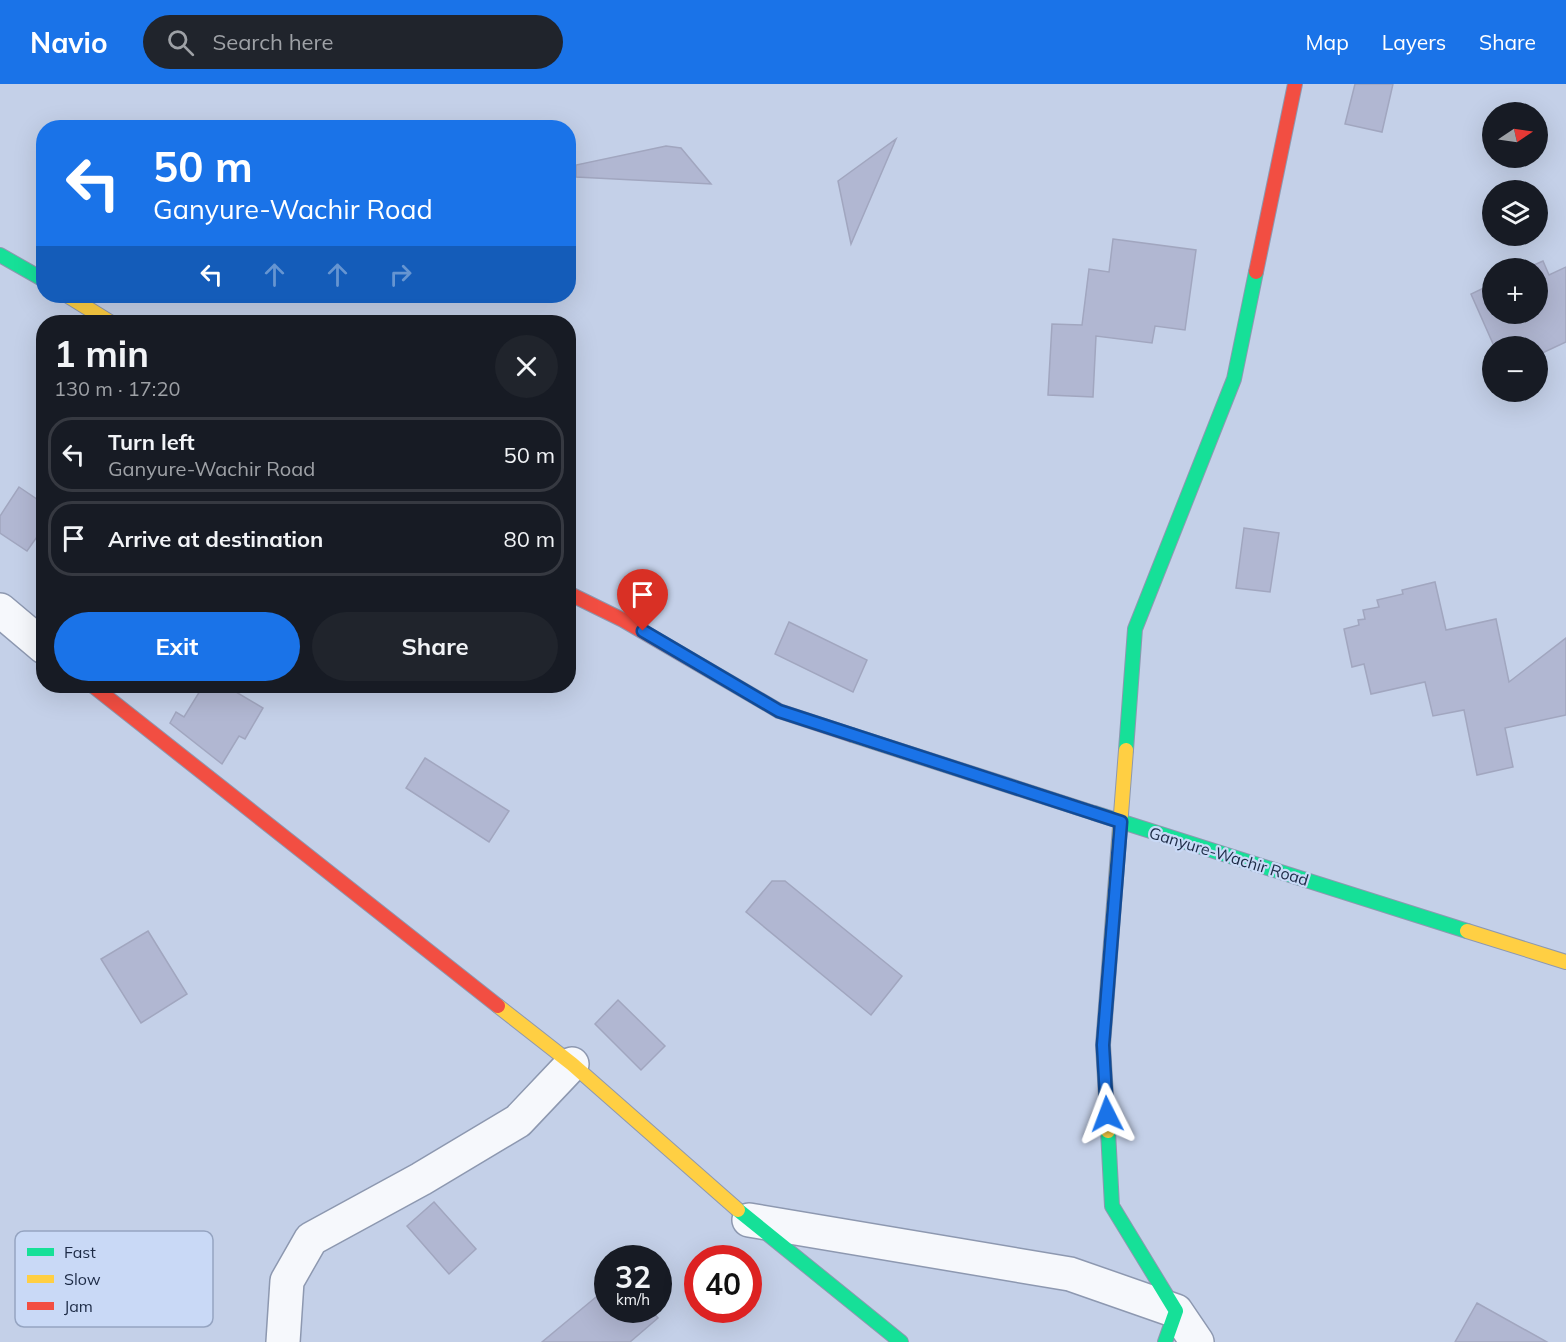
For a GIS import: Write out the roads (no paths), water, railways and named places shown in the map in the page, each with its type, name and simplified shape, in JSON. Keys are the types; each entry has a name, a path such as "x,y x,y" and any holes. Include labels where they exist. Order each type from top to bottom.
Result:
{"street":[{"path":"1197,1342 1112,1206 1103,1045 1135,629 1234,379 1295,84"},
{"path":"0,255 36,275"},
{"path":"79,303 99,315"},
{"name":"Ganyure-Wachir Road","path":"576,597 623,620 779,711 1121,822 1566,962"},
{"path":"0,610 36,639"},
{"path":"102,693 572,1064 749,1220 901,1342"},
{"path":"283,1342 287,1281 311,1239 421,1179 518,1121 572,1064"},
{"path":"749,1220 1070,1274 1176,1311"},
{"path":"1165,1342 1176,1311"}]}
